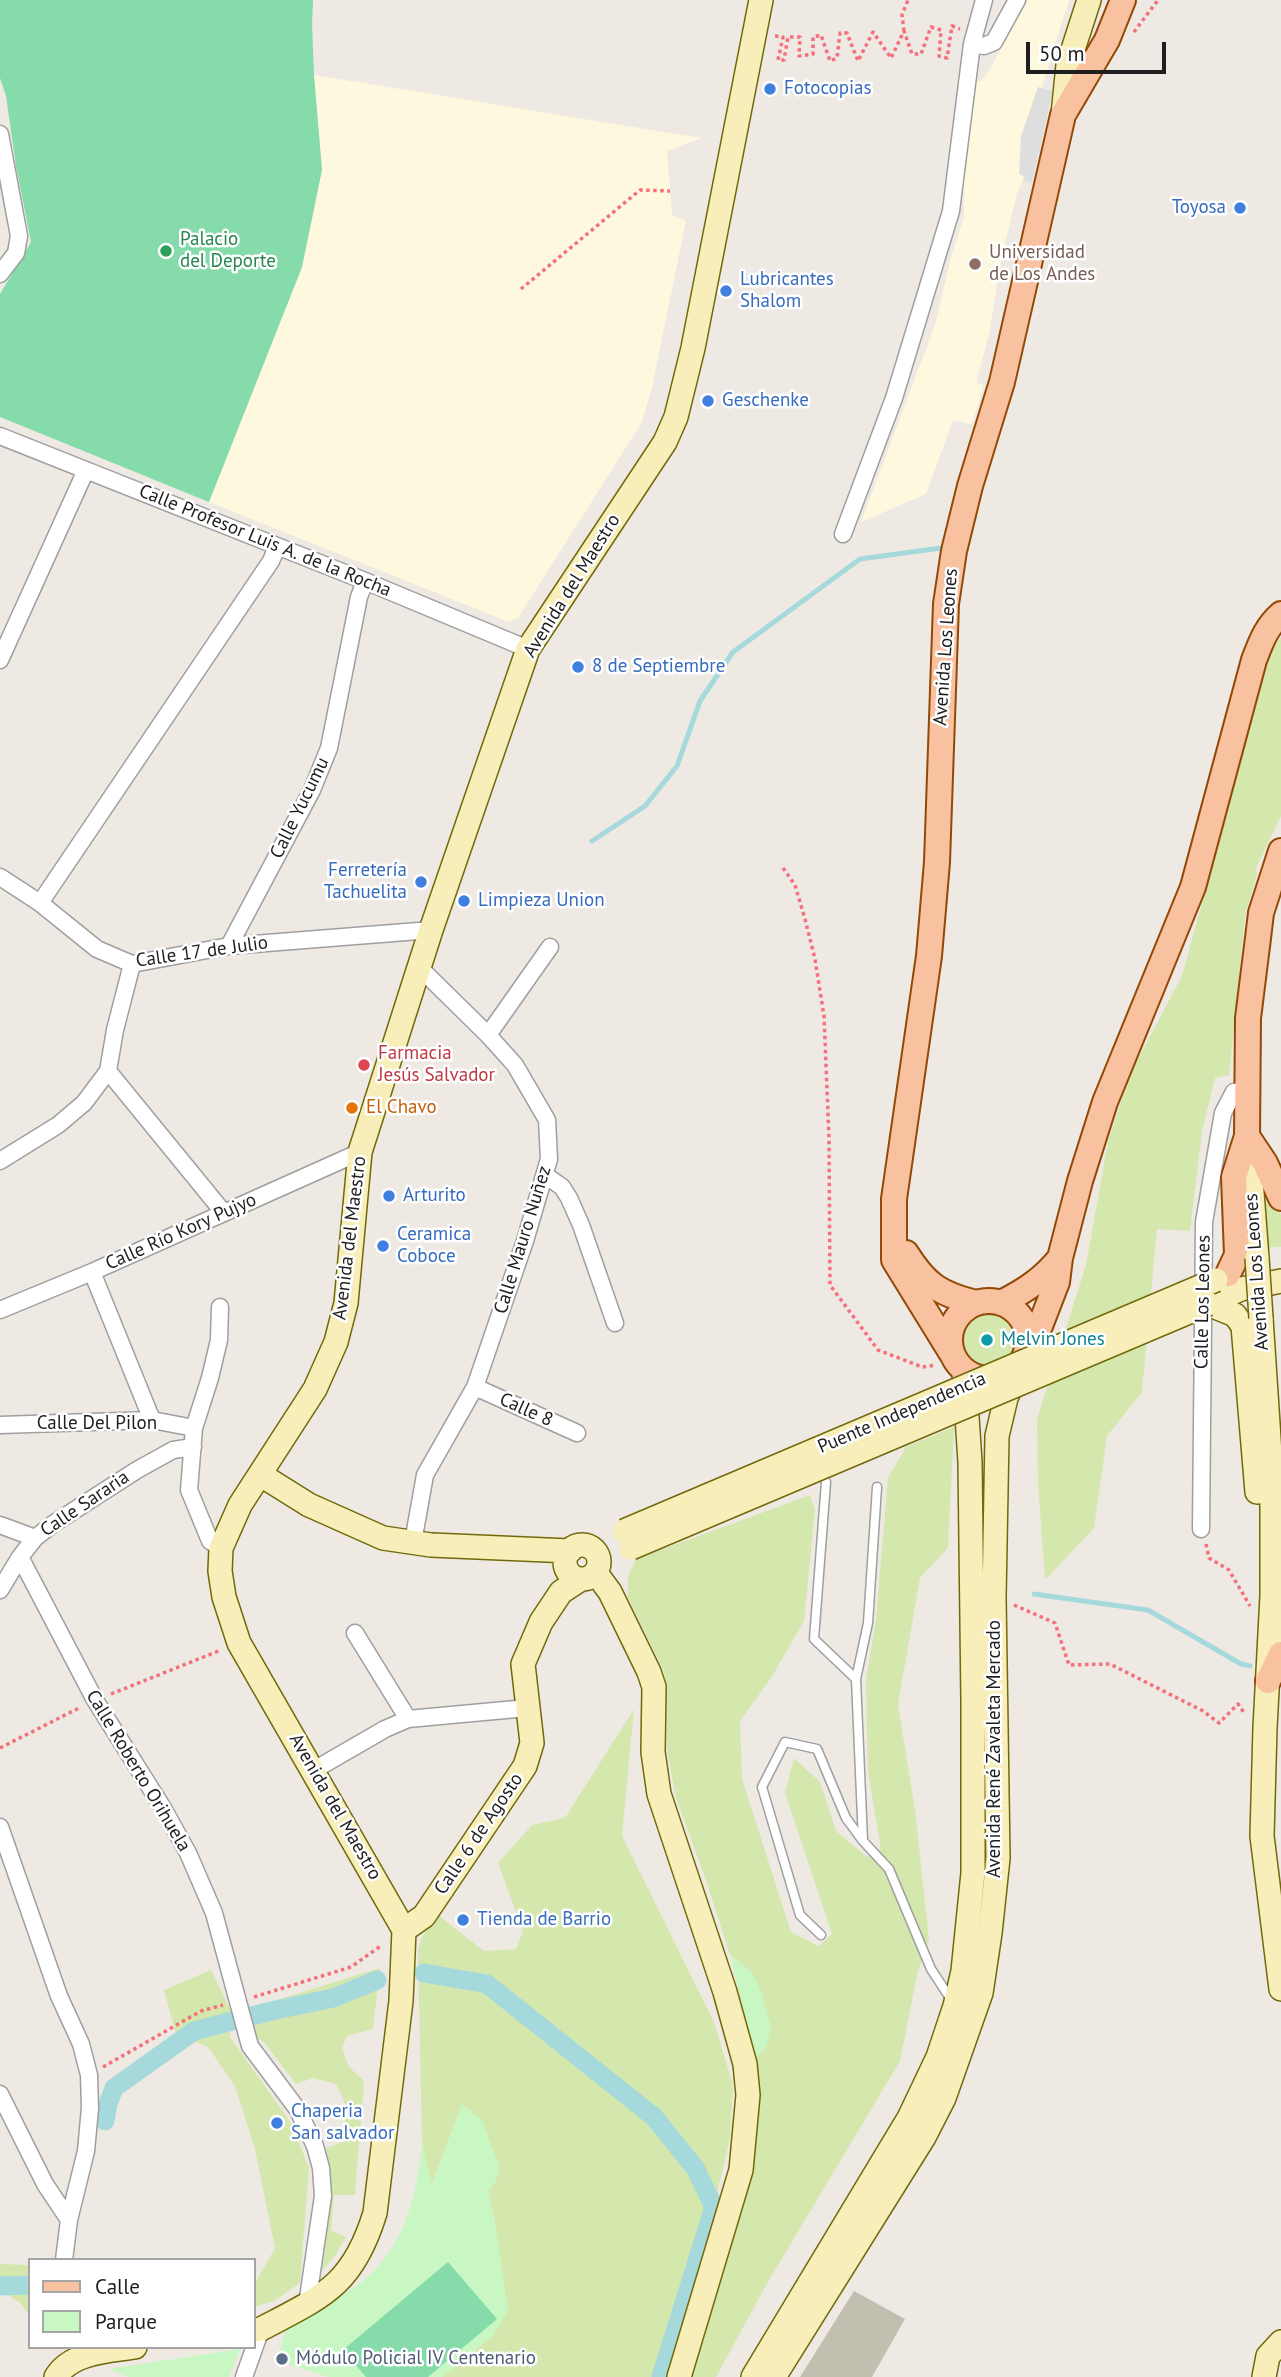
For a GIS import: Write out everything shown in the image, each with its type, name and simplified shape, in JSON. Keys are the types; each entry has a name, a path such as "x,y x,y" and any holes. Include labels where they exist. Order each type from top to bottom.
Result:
{"main road":[{"name":"Avenida del Maestro","path":"404,1930 239,1643 224,1597 220,1571 221,1548 240,1505 315,1389 336,1342 346,1303 360,1152 431,930 528,649 665,442 676,417 693,348 761,0"},
{"path":"1063,116 1068,65 1089,0"},
{"name":"Avenida Los Leones","path":"1117,41 1123,0"},
{"name":"Avenida Los Leones","path":"957,1362 894,1260 894,1199 929,956 937,862 946,604 954,551 1005,368 1063,116 1117,41 1142,0"},
{"path":"1060,1258 1045,1276 1028,1290 959,1315 952,1327 950,1340 957,1362 973,1376 994,1379 1004,1376 1024,1353 1040,1326 1058,1282 1060,1258 1080,1181 1105,1102 1193,887 1254,660 1263,635 1281,614"},
{"name":"Avenida Los Leones","path":"1281,851 1261,914 1248,1018 1246,1090 1272,1484 1272,1596 1262,1836 1281,1989"},
{"path":"1247,1136 1265,1163 1281,1198"},
{"path":"1222,1277 1234,1264 1238,1245 1234,1177 1247,1136"},
{"path":"894,1235 916,1270 932,1287 956,1298 1012,1309 1027,1330 1024,1353"},
{"name":"Puente Independencia","path":"592,1573 628,1540 1222,1277 1244,1269 1281,1265"},
{"name":"Puente Independencia","path":"579,1548 628,1540 1241,1289 1281,1281"},
{"path":"1208,1304 1235,1315 1243,1325 1257,1492 1259,1578 1272,1596"},
{"name":"Avenida René Zavaleta Mercado","path":"774,2377 925,2137 944,2098 981,1993 998,1858 995,1597 997,1436 1006,1398 1024,1353"},
{"name":"Avenida René Zavaleta Mercado","path":"753,2377 909,2118 938,2057 955,2006 969,1929 973,1873 970,1462 957,1362"},
{"path":"261,1475 309,1504 354,1527 383,1538 456,1546 579,1548 599,1557 592,1573 610,1592 652,1679 653,1752 659,1794 725,1992 745,2064 748,2095 741,2170 679,2377"},
{"name":"Calle 6 de Agosto","path":"404,1930 424,1916 525,1766 532,1743 523,1664 527,1652 541,1622 561,1592 592,1573"},
{"path":"1268,1681 1281,1654"},
{"path":"258,2330 307,2305 340,2282 366,2242 375,2213 401,2001 404,1930"},
{"path":"1264,2377 1268,2356 1281,2342"},
{"path":"56,2377 76,2353 121,2349"}],"street":[{"path":"843,534 894,398 951,211 972,44 984,0"},
{"path":"972,44 984,46 994,42 1017,0"},
{"path":"0,134 19,236 16,253 0,274"},
{"name":"Calle Profesor Luis A. de la Rocha","path":"0,436 365,580 528,649"},
{"path":"0,660 86,470"},
{"path":"40,903 271,561 277,547"},
{"name":"Calle Yucumu","path":"229,946 312,790 329,748 359,597 365,580"},
{"name":"Calle 17 de Julio","path":"0,877 40,903 97,949 132,964 229,946 431,930"},
{"path":"488,1035 550,947"},
{"path":"0,1161 58,1125 83,1103 108,1071 132,964"},
{"name":"Calle Mauro Nuñez","path":"413,1542 425,1475 475,1387 525,1241 549,1159 547,1120 515,1065 420,968"},
{"path":"108,1071 224,1213"},
{"name":"Calle Los Leones","path":"1200,1529 1204,1222 1223,1113 1234,1091 1246,1090"},
{"name":"Calle Río Kory Pujyo","path":"0,1310 92,1272 360,1152"},
{"path":"545,1175 562,1187 569,1198 615,1323"},
{"path":"92,1272 152,1420"},
{"path":"220,1307 219,1340 211,1378 194,1428 189,1490 210,1541 221,1548"},
{"name":"Calle 8","path":"475,1387 577,1433"},
{"name":"Calle Del Pilon","path":"0,1425 152,1420 194,1428"},
{"name":"Calle Sararia","path":"0,1590 35,1538 137,1470 173,1450 193,1447"},
{"path":"0,1525 35,1538"},
{"name":"Calle Roberto Orihuela","path":"20,1557 95,1700 188,1853 214,1913 250,2046 298,2109 315,2146 321,2168 323,2196 307,2305"},
{"path":"355,1633 408,1719"},
{"path":"314,1770 385,1729 408,1719 527,1708"},
{"path":"0,1828 59,1996 81,2044 89,2076 90,2108 86,2151 69,2220 64,2258"},
{"path":"0,2094 5,2120 69,2220"},
{"path":"249,2376 254,2349"}],"lane":[{"path":"827,1482 814,1639 856,1679"},
{"path":"863,1841 856,1679 868,1623 877,1487"},
{"path":"821,1935 800,1915 762,1787 785,1742 817,1749 846,1818 889,1869 931,1969 955,2006"}],"path":[{"path":"908,0 902,15 912,54 921,54 931,27 941,30 939,56 947,58 952,26 960,29 972,44"},
{"path":"1117,41 1158,0"},
{"path":"767,35 783,37 778,60 784,60 788,37 800,37 799,56 813,54 813,37 821,35 830,61 837,58 840,33 847,33 858,61 873,32 891,58 904,31"},
{"path":"521,289 640,190 670,191"},
{"path":"783,868 794,885 805,919 815,959 824,1016 829,1138 830,1285 877,1350 922,1367 957,1362"},
{"path":"1200,1529 1209,1558 1229,1570 1250,1606"},
{"path":"995,1597 1055,1623 1069,1665 1110,1664 1203,1711 1219,1723 1238,1704 1249,1719"},
{"path":"0,1748 95,1700 239,1643"},
{"path":"89,2076 201,2011 351,1967 404,1930"}],"shaded area":[{"name":"Universidad de Los Andes","path":"1028,0 1069,0 1042,87 1053,91 1032,183 1023,181 1017,193 999,270 990,330 976,383 984,385 972,424 953,420 926,494 861,522 935,325 951,257 964,217 964,165 974,80 980,82 988,72"},
{"path":"314,75 701,138 667,151 672,215 686,221 652,387 642,422 518,618 509,622 209,502 302,267 322,170"},
{"path":"1038,87 1053,91 1032,183 1023,181 1024,176 1019,174 1021,136"},
{"path":"854,2291 905,2319 872,2377 800,2377"}],"green space":[{"name":"Palacio del Deporte","path":"0,0 313,0 314,75 322,170 302,267 209,502 0,417 0,294 31,242 6,96 0,78"},
{"path":"1281,637 1281,816 1256,868 1257,875 1245,915 1229,1075 1215,1078 1202,1131 1190,1231 1157,1229 1142,1392 1107,1436 1094,1528 1045,1580 1038,1484 1037,1419 1086,1265 1108,1142 1131,1072 1182,976 1271,650"},
{"path":"1261,1172 1281,1215 1281,1247 1269,1247"},
{"path":"994,1313 1004,1317 1012,1325 1016,1340 1012,1355 1004,1363 984,1367 974,1363 966,1355 962,1335 966,1325 974,1317"},
{"path":"954,1427 948,1548 920,1578 898,1705 915,1810 929,1939 917,1975 900,2061 769,2280 716,2377 692,2377 748,2178 757,2111 755,2058 767,2046 751,1972 730,1955 676,1798 667,1750 666,1684 663,1669 628,1597 628,1577 636,1559 810,1495 815,1510 804,1621 771,1678 740,1721 742,1779 791,1932 819,1946 832,1934 785,1793 794,1758 820,1782 836,1831 867,1857 881,1849 868,1771 866,1680 876,1619 888,1478 906,1447"},
{"path":"634,1709 622,1836 714,2022 733,2085 730,2138 714,2207 661,2377 442,2377 494,2335 495,2222 488,2190 496,2181 462,2105 431,2186 422,2143 418,1950 424,1933 438,1915 484,1951 516,1949 523,1931 498,1863 532,1825 565,1818"},
{"path":"730,1955 751,1971 761,1991 771,2027 767,2046 755,2058"},
{"path":"380,1968 373,2029 347,2036 342,2048 349,2067 364,2081 355,2195 334,2195 331,2231 346,2237 321,2272 329,2166 326,2148 346,2141 344,2100 336,2084 313,2078 296,2084 264,2042 250,2035 251,2008"},
{"path":"211,1970 231,2011 230,2037 291,2123 309,2168 300,2283 274,2301 256,2306 256,2281 275,2248 255,2149 235,2086 208,2047 176,2034 164,1990"},
{"path":"462,2104 482,2120 500,2169 496,2181 488,2190 508,2310 494,2335 442,2377 329,2377 277,2361 288,2323 339,2297 365,2280 393,2247 410,2208 422,2143 432,2185"},
{"path":"448,2262 497,2319 428,2377 366,2377 343,2350"},
{"path":"0,2264 28,2265 28,2313 20,2303 0,2289"},
{"path":"240,2349 229,2377 129,2377 108,2369"}],"waterway":[{"path":"592,841 645,806 677,766 700,701 733,652 860,559 941,548"},
{"path":"1034,1594 1148,1610 1241,1664 1250,1666"},
{"path":"424,1973 487,1984 654,2117 695,2168 714,2207 661,2377"},
{"path":"105,2121 114,2088 194,2031 333,1998 377,1980"},
{"path":"0,2286 28,2285"}],"place":[{"name":"Fotocopias","path":"770,89"},
{"name":"Toyosa","path":"1240,208"},
{"name":"Palacio del Deporte","path":"166,251"},
{"name":"Universidad de Los Andes","path":"975,264"},
{"name":"Lubricantes Shalom","path":"726,291"},
{"name":"Geschenke","path":"708,401"},
{"name":"8 de Septiembre","path":"578,667"},
{"name":"Ferretería Tachuelita","path":"421,882"},
{"name":"Limpieza Union","path":"464,901"},
{"name":"Farmacia Jesús Salvador","path":"364,1065"},
{"name":"El Chavo","path":"352,1108"},
{"name":"Arturito","path":"389,1196"},
{"name":"Ceramica Coboce","path":"383,1246"},
{"name":"Melvin Jones","path":"987,1340"},
{"name":"Tienda de Barrio","path":"463,1920"},
{"name":"Chaperia San salvador","path":"277,2123"},
{"name":"Módulo Policial IV Centenario","path":"282,2359"}]}
